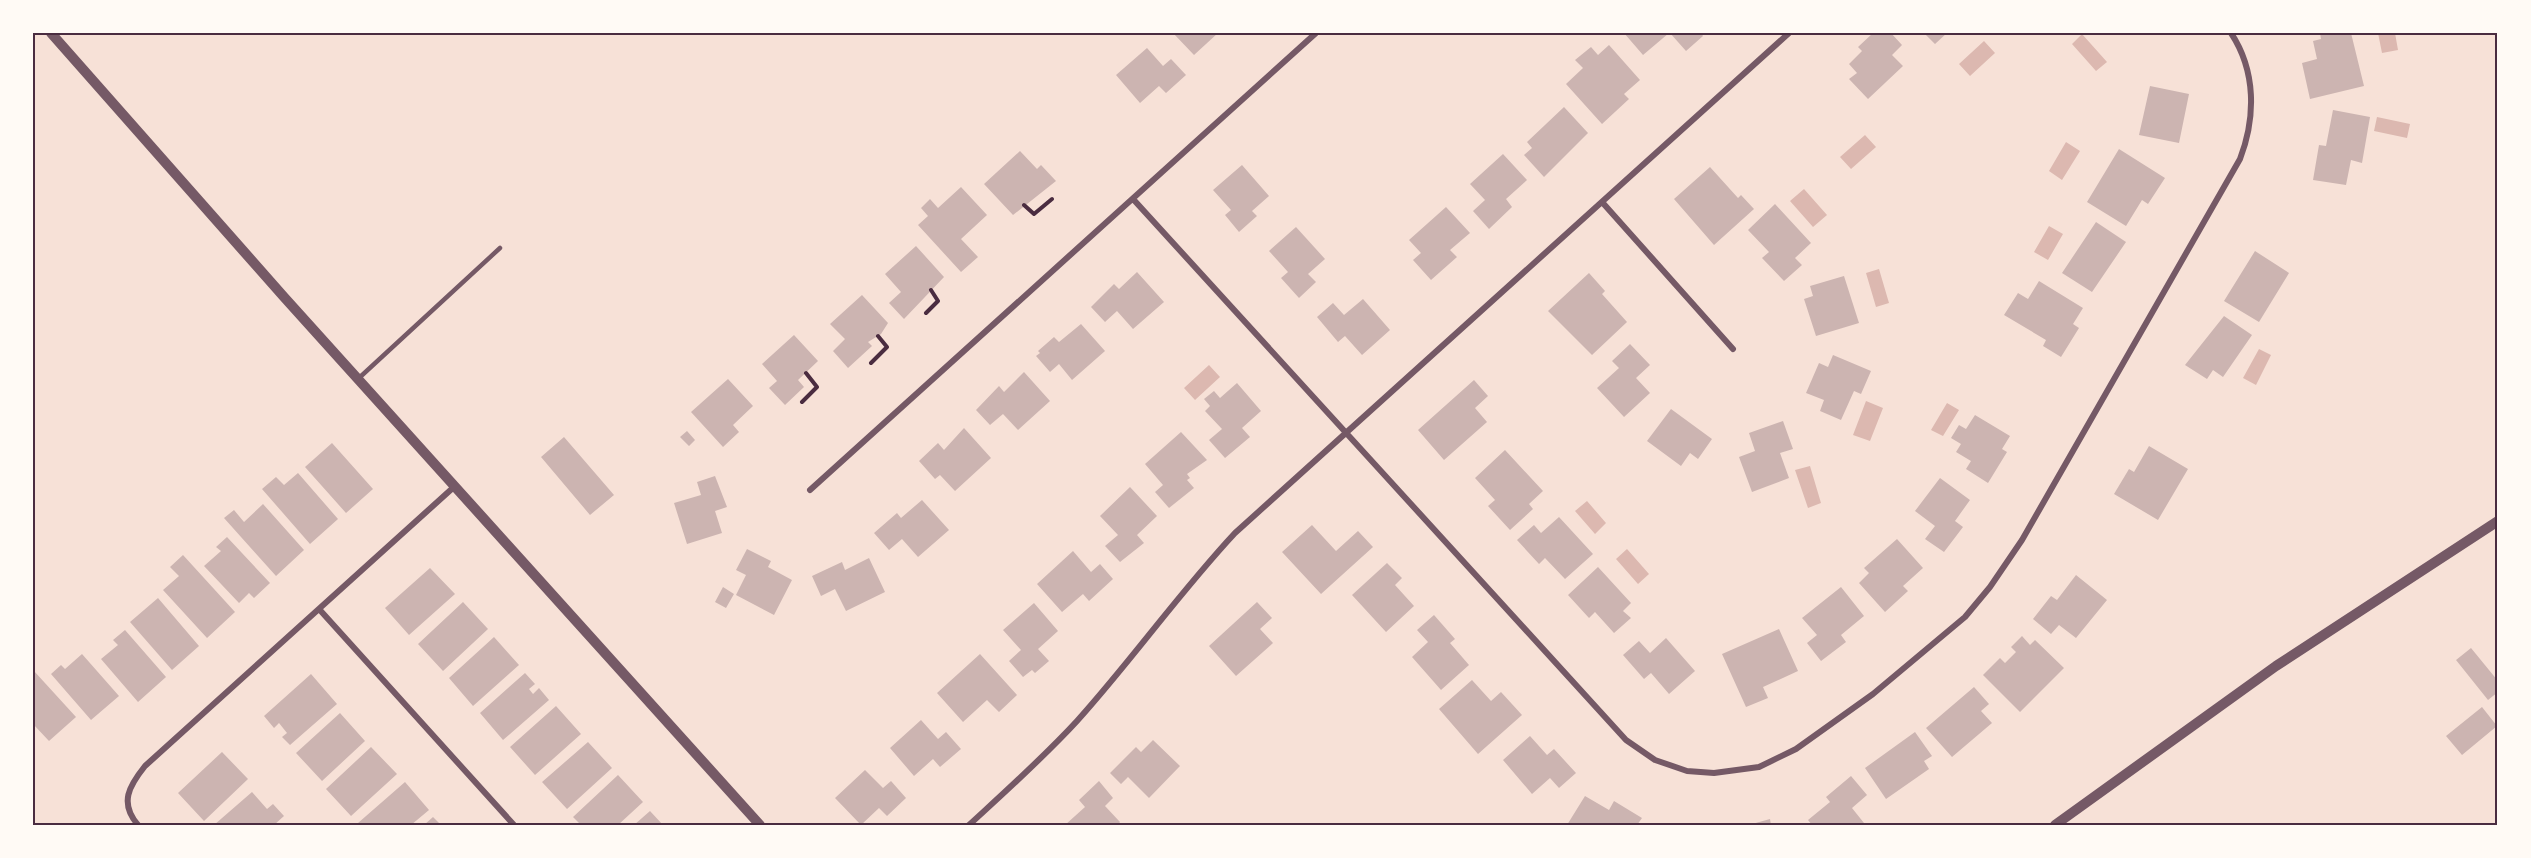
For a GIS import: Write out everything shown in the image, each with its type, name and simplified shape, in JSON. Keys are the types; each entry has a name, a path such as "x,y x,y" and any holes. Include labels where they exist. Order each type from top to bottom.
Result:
{"street":[{"path":"51,33 760,825"},
{"path":"810,490 1316,33"},
{"path":"969,825 1032,768 1077,720 1189,583 1235,533 1789,33"},
{"path":"1133,199 1619,734 1655,760 1688,771 1740,771 1760,767 1796,749 1908,667 1979,602 2022,540 2232,174 2245,146 2251,114 2249,80 2241,52 2231,33"},
{"path":"1602,202 1733,349"},
{"path":"138,825 128,809 126,797 133,780 145,766 455,486"},
{"path":"2055,825 2286,660 2498,521"},
{"path":"320,609 514,825"}],"lane":[{"path":"359,378 500,248"}],"path":[{"path":"1024,205 1034,214 1053,199"},
{"path":"926,313 938,301 931,290"},
{"path":"871,363 887,347 878,336"},
{"path":"802,402 817,387 806,372"}],"shaded area":[{"path":"2378,33 2395,33 2398,50 2382,53"},
{"path":"2082,34 2107,62 2096,71 2072,44"},
{"path":"1984,41 1995,53 1970,76 1959,64"},
{"path":"2377,117 2410,124 2407,138 2374,131"},
{"path":"1865,135 1876,147 1851,169 1840,157"},
{"path":"2066,142 2080,151 2062,180 2049,171"},
{"path":"1804,189 1827,215 1813,227 1790,201"},
{"path":"2049,226 2063,234 2048,260 2034,252"},
{"path":"1879,269 1889,303 1876,307 1866,273"},
{"path":"2259,349 2271,355 2256,385 2243,378"},
{"path":"1209,365 1220,377 1195,400 1184,388"},
{"path":"1866,401 1883,408 1870,441 1853,435"},
{"path":"1947,403 1959,410 1943,436 1931,430"},
{"path":"1810,466 1821,503 1808,508 1795,470"},
{"path":"1587,501 1606,523 1595,534 1575,511"},
{"path":"1627,549 1649,574 1638,584 1616,559"}],"building":[{"path":"1173,33 1218,33 1194,55"},
{"path":"1624,33 1669,33 1643,55"},
{"path":"1670,33 1701,33 1703,36 1686,51"},
{"path":"1873,33 1891,33 1902,45 1892,55 1903,66 1868,99 1849,79 1857,73 1849,64 1862,51 1858,47"},
{"path":"1924,33 1947,33 1935,44"},
{"path":"2320,33 2351,33 2364,86 2310,99 2302,63 2317,59 2313,41 2321,39"},
{"path":"1609,45 1640,80 1624,94 1629,99 1602,124 1566,84 1583,68 1575,60 1591,47 1598,55"},
{"path":"1147,48 1163,66 1171,59 1186,75 1166,93 1159,86 1140,103 1116,75"},
{"path":"2150,86 2189,94 2179,143 2139,135"},
{"path":"1564,107 1588,133 1544,177 1524,155 1532,148 1527,142"},
{"path":"2333,110 2370,117 2362,163 2351,160 2346,185 2313,180 2319,145 2326,146"},
{"path":"2119,149 2165,178 2148,204 2142,200 2126,226 2087,202"},
{"path":"1020,151 1037,169 1041,165 1056,181 1013,215 984,184"},
{"path":"1503,154 1527,180 1506,199 1512,207 1489,229 1473,211 1485,200 1470,184"},
{"path":"1242,165 1269,196 1252,211 1257,216 1239,232 1225,215 1231,210 1213,190"},
{"path":"1710,167 1738,198 1741,195 1754,209 1714,245 1674,199"},
{"path":"961,187 987,215 961,239 978,257 961,272 918,225 928,216 921,208 930,199 938,208"},
{"path":"1775,204 1811,243 1795,258 1802,265 1784,281 1762,258 1769,252 1748,230"},
{"path":"1446,207 1470,233 1450,250 1457,257 1431,280 1413,260 1421,253 1409,240"},
{"path":"2096,222 2126,242 2092,292 2062,273"},
{"path":"1296,227 1325,259 1308,274 1316,282 1299,298 1281,278 1288,272 1269,251"},
{"path":"916,246 944,277 904,319 889,303 901,292 885,274"},
{"path":"2255,251 2289,273 2259,322 2224,301"},
{"path":"1137,272 1164,302 1133,329 1117,311 1105,322 1091,307 1114,284 1119,289"},
{"path":"1589,273 1605,291 1602,294 1627,322 1592,355 1548,311"},
{"path":"1844,276 1859,323 1816,336 1804,299 1813,296 1810,286"},
{"path":"2039,281 2083,308 2073,324 2079,328 2061,357 2043,346 2046,340 2004,315 2018,293 2028,299"},
{"path":"862,295 888,323 881,334 868,342 872,346 848,368 833,351 845,339 830,324"},
{"path":"1363,299 1390,330 1362,355 1345,336 1338,342 1317,317 1333,303 1344,315"},
{"path":"2224,316 2252,335 2223,377 2213,370 2207,379 2185,365"},
{"path":"1081,324 1105,351 1072,380 1059,364 1050,372 1036,356 1040,353 1038,351 1054,337 1059,342"},
{"path":"794,335 818,361 798,380 804,387 785,405 769,388 777,381 762,364"},
{"path":"1630,344 1650,365 1636,378 1650,393 1624,417 1597,388 1619,368 1612,361"},
{"path":"1833,355 1871,371 1861,394 1854,391 1841,420 1820,411 1824,400 1806,393 1819,363 1828,367"},
{"path":"1024,372 1050,401 1018,430 1003,414 990,425 976,410 999,386 1004,392"},
{"path":"728,379 753,406 733,425 739,432 723,447 691,412"},
{"path":"1474,380 1488,396 1475,408 1487,422 1444,460 1418,430"},
{"path":"1237,383 1261,411 1242,428 1250,437 1225,458 1209,440 1222,429 1205,411 1210,406 1204,399 1214,391 1220,398"},
{"path":"1671,409 1712,439 1698,459 1690,453 1681,466 1647,441"},
{"path":"1975,415 2010,436 2002,449 2007,452 1988,483 1966,469 1971,461 1956,452 1961,444 1951,438 1959,425 1966,429"},
{"path":"1783,421 1793,449 1780,453 1789,478 1752,492 1739,457 1755,451 1749,433"},
{"path":"964,428 991,458 955,491 940,475 935,479 919,461 938,443 944,450"},
{"path":"687,431 695,440 689,446 680,437"},
{"path":"1181,432 1207,460 1187,474 1190,478 1187,480 1194,488 1169,508 1155,492 1163,485 1145,464"},
{"path":"564,437 614,495 590,515 541,457"},
{"path":"332,443 373,489 346,513 305,467"},
{"path":"2149,446 2188,469 2158,520 2114,494 2129,469 2134,472"},
{"path":"1505,450 1543,491 1529,504 1533,509 1510,530 1488,506 1495,500 1475,478"},
{"path":"298,473 338,519 310,544 262,489 276,477 284,485"},
{"path":"715,476 727,507 715,511 722,533 687,544 674,503 701,495 697,482"},
{"path":"1940,478 1970,500 1955,521 1963,527 1944,552 1925,539 1935,526 1915,511"},
{"path":"1130,487 1157,516 1137,535 1144,543 1120,562 1105,546 1118,535 1100,516"},
{"path":"922,500 949,530 918,557 902,539 889,550 874,533 897,513 901,518"},
{"path":"263,504 304,550 276,576 224,518 234,510 244,522"},
{"path":"1559,517 1593,554 1565,579 1545,558 1539,564 1517,540 1534,525 1541,533"},
{"path":"1312,525 1336,551 1358,531 1373,547 1321,594 1282,552"},
{"path":"227,537 270,583 254,598 249,593 239,603 204,566 221,551 216,547"},
{"path":"1897,539 1923,568 1903,586 1908,591 1885,612 1859,583 1869,573 1864,568"},
{"path":"747,549 771,561 768,567 792,580 774,615 736,595 746,575 736,570"},
{"path":"1073,551 1091,572 1100,564 1113,579 1089,601 1083,594 1062,612 1037,584"},
{"path":"183,555 235,612 207,638 163,590 179,576 170,567"},
{"path":"869,558 885,592 846,611 835,589 821,596 812,576 842,562 845,570"},
{"path":"1387,563 1402,578 1395,585 1414,606 1386,632 1352,595"},
{"path":"1598,567 1631,603 1623,611 1631,618 1614,633 1595,612 1589,618 1568,595"},
{"path":"430,568 455,594 409,635 385,608"},
{"path":"2076,575 2107,600 2076,638 2059,625 2051,634 2033,619 2051,596 2057,600"},
{"path":"723,587 734,594 726,608 715,602"},
{"path":"1841,587 1864,616 1841,635 1846,642 1821,661 1807,643 1817,635 1802,618"},
{"path":"158,598 199,646 172,670 130,622"},
{"path":"463,602 488,629 443,671 418,644"},
{"path":"1257,602 1272,618 1260,629 1273,643 1236,676 1209,646"},
{"path":"1034,603 1058,631 1038,649 1049,661 1035,673 1032,670 1023,677 1009,661 1021,650 1003,630"},
{"path":"1434,615 1455,639 1450,643 1469,665 1441,690 1412,657 1428,642 1417,630"},
{"path":"1779,629 1798,671 1763,687 1768,698 1746,707 1722,654"},
{"path":"125,630 166,677 138,702 101,659 118,645 113,640"},
{"path":"2022,636 2030,645 2035,640 2064,668 2020,712 1983,675 2000,658 2005,663 2016,652 2011,647"},
{"path":"494,637 519,665 473,706 449,678"},
{"path":"1666,638 1695,671 1669,694 1651,673 1644,679 1623,655 1639,641 1650,653"},
{"path":"2471,648 2498,681 2498,692 2488,700 2456,660"},
{"path":"82,654 119,696 91,720 51,674 61,665 65,669"},
{"path":"980,654 1017,695 999,712 987,700 963,722 937,693"},
{"path":"34,671 76,717 49,741 33,724"},
{"path":"525,673 535,684 529,689 533,694 539,688 549,700 503,740 480,713"},
{"path":"311,674 337,704 290,745 282,737 287,733 279,723 274,728 264,716"},
{"path":"1472,680 1491,701 1501,692 1522,715 1478,754 1439,709"},
{"path":"1974,687 1989,704 1981,711 1992,723 1952,757 1926,728"},
{"path":"556,706 581,734 535,775 510,747"},
{"path":"2482,707 2497,726 2462,755 2446,736"},
{"path":"340,713 365,741 322,781 296,753"},
{"path":"921,720 938,739 946,732 961,749 940,767 933,759 914,776 890,748"},
{"path":"1915,732 1932,756 1924,761 1929,769 1886,799 1865,768"},
{"path":"1530,736 1547,755 1554,749 1576,773 1559,788 1550,778 1532,794 1503,760"},
{"path":"1153,740 1180,766 1149,798 1128,777 1121,784 1110,773 1136,747 1141,752"},
{"path":"588,742 612,768 567,809 542,782"},
{"path":"371,747 397,774 351,816 326,789"},
{"path":"222,752 248,779 204,821 178,793"},
{"path":"865,770 883,788 891,781 906,798 887,816 879,808 861,825 835,798"},
{"path":"618,775 643,802 618,825 581,825 573,817"},
{"path":"1851,776 1867,795 1852,808 1864,823 1812,825 1808,820 1830,802 1826,797"},
{"path":"1099,781 1113,798 1105,806 1120,822 1118,825 1065,825 1085,807 1079,800"},
{"path":"405,782 429,810 411,825 360,825 358,823"},
{"path":"252,792 267,809 273,804 284,816 274,825 214,825"},
{"path":"1585,796 1609,810 1614,801 1642,818 1637,825 1567,825"},
{"path":"650,811 663,825 634,825"},
{"path":"433,817 441,825 424,825"},
{"path":"1770,819 1771,825 1752,825 1752,824"}]}
